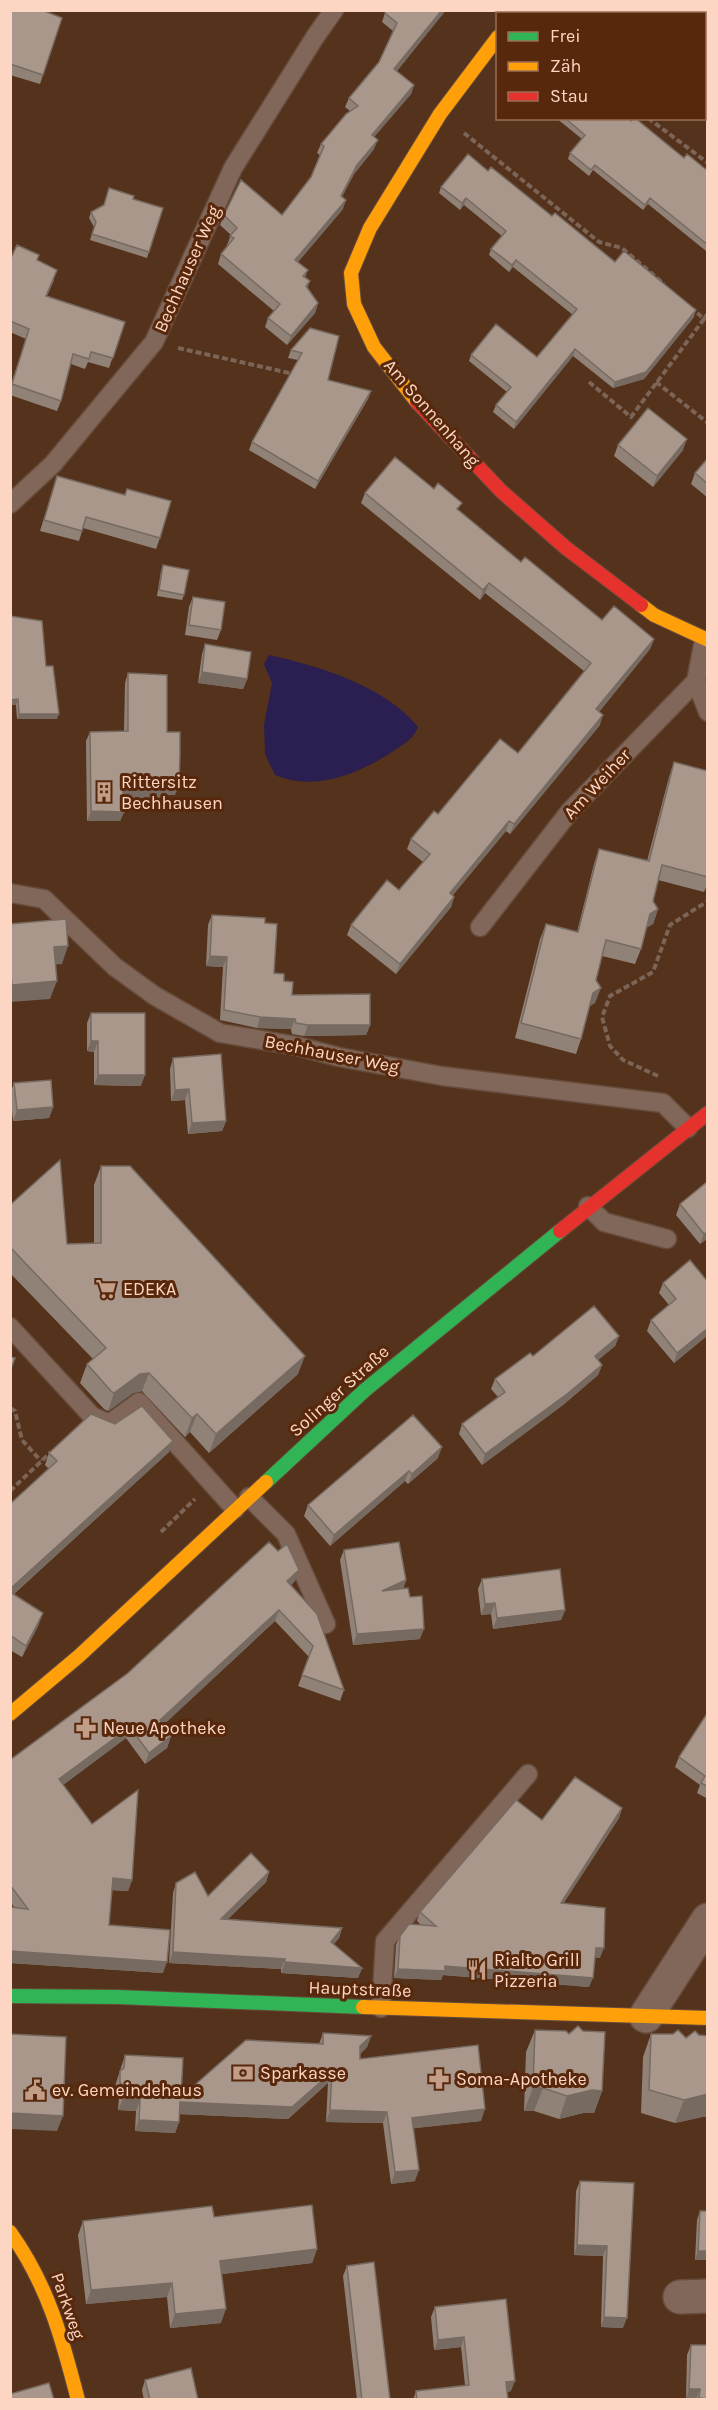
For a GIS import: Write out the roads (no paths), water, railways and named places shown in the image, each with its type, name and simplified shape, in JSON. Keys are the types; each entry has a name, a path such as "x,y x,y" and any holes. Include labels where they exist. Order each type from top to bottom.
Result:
{"main road":[{"name":"Am Sonnenhang","path":"496,40 440,114 370,228 351,273 354,304 374,346 418,403 501,491 566,548 654,615 706,640"},
{"name":"Solinger Straße","path":"10,1714 80,1656 365,1390 588,1206 708,1113"},
{"name":"Hauptstraße","path":"10,1996 118,1997 708,2018"},
{"name":"Parkweg","path":"10,2232 29,2256 52,2302 78,2400"}],"street":[{"path":"646,2016 708,1920"}],"lane":[{"name":"Bechhauser Weg","path":"10,504 53,464 154,342 233,168 334,10"},
{"path":"706,640 696,681 708,712"},
{"name":"Am Weiher","path":"480,927 570,811 696,681"},
{"name":"Bechhauser Weg","path":"10,893 44,899 115,967 155,996 220,1033 442,1076 663,1103 688,1128"},
{"path":"588,1206 604,1222 667,1239"},
{"path":"10,1327 92,1416 109,1425 139,1402 235,1509"},
{"path":"249,1497 286,1534 326,1624"},
{"path":"381,2008 385,1941 528,1774"}],"place":[{"name":"Rittersitz Bechhausen","path":"104,792"},
{"name":"EDEKA","path":"106,1289"},
{"name":"Neue Apotheke","path":"86,1728"},
{"name":"Rialto Grill Pizzeria","path":"477,1970"},
{"name":"Sparkasse","path":"243,2073"},
{"name":"Soma-Apotheke","path":"439,2079"},
{"name":"ev. Gemeindehaus","path":"35,2090"}]}
